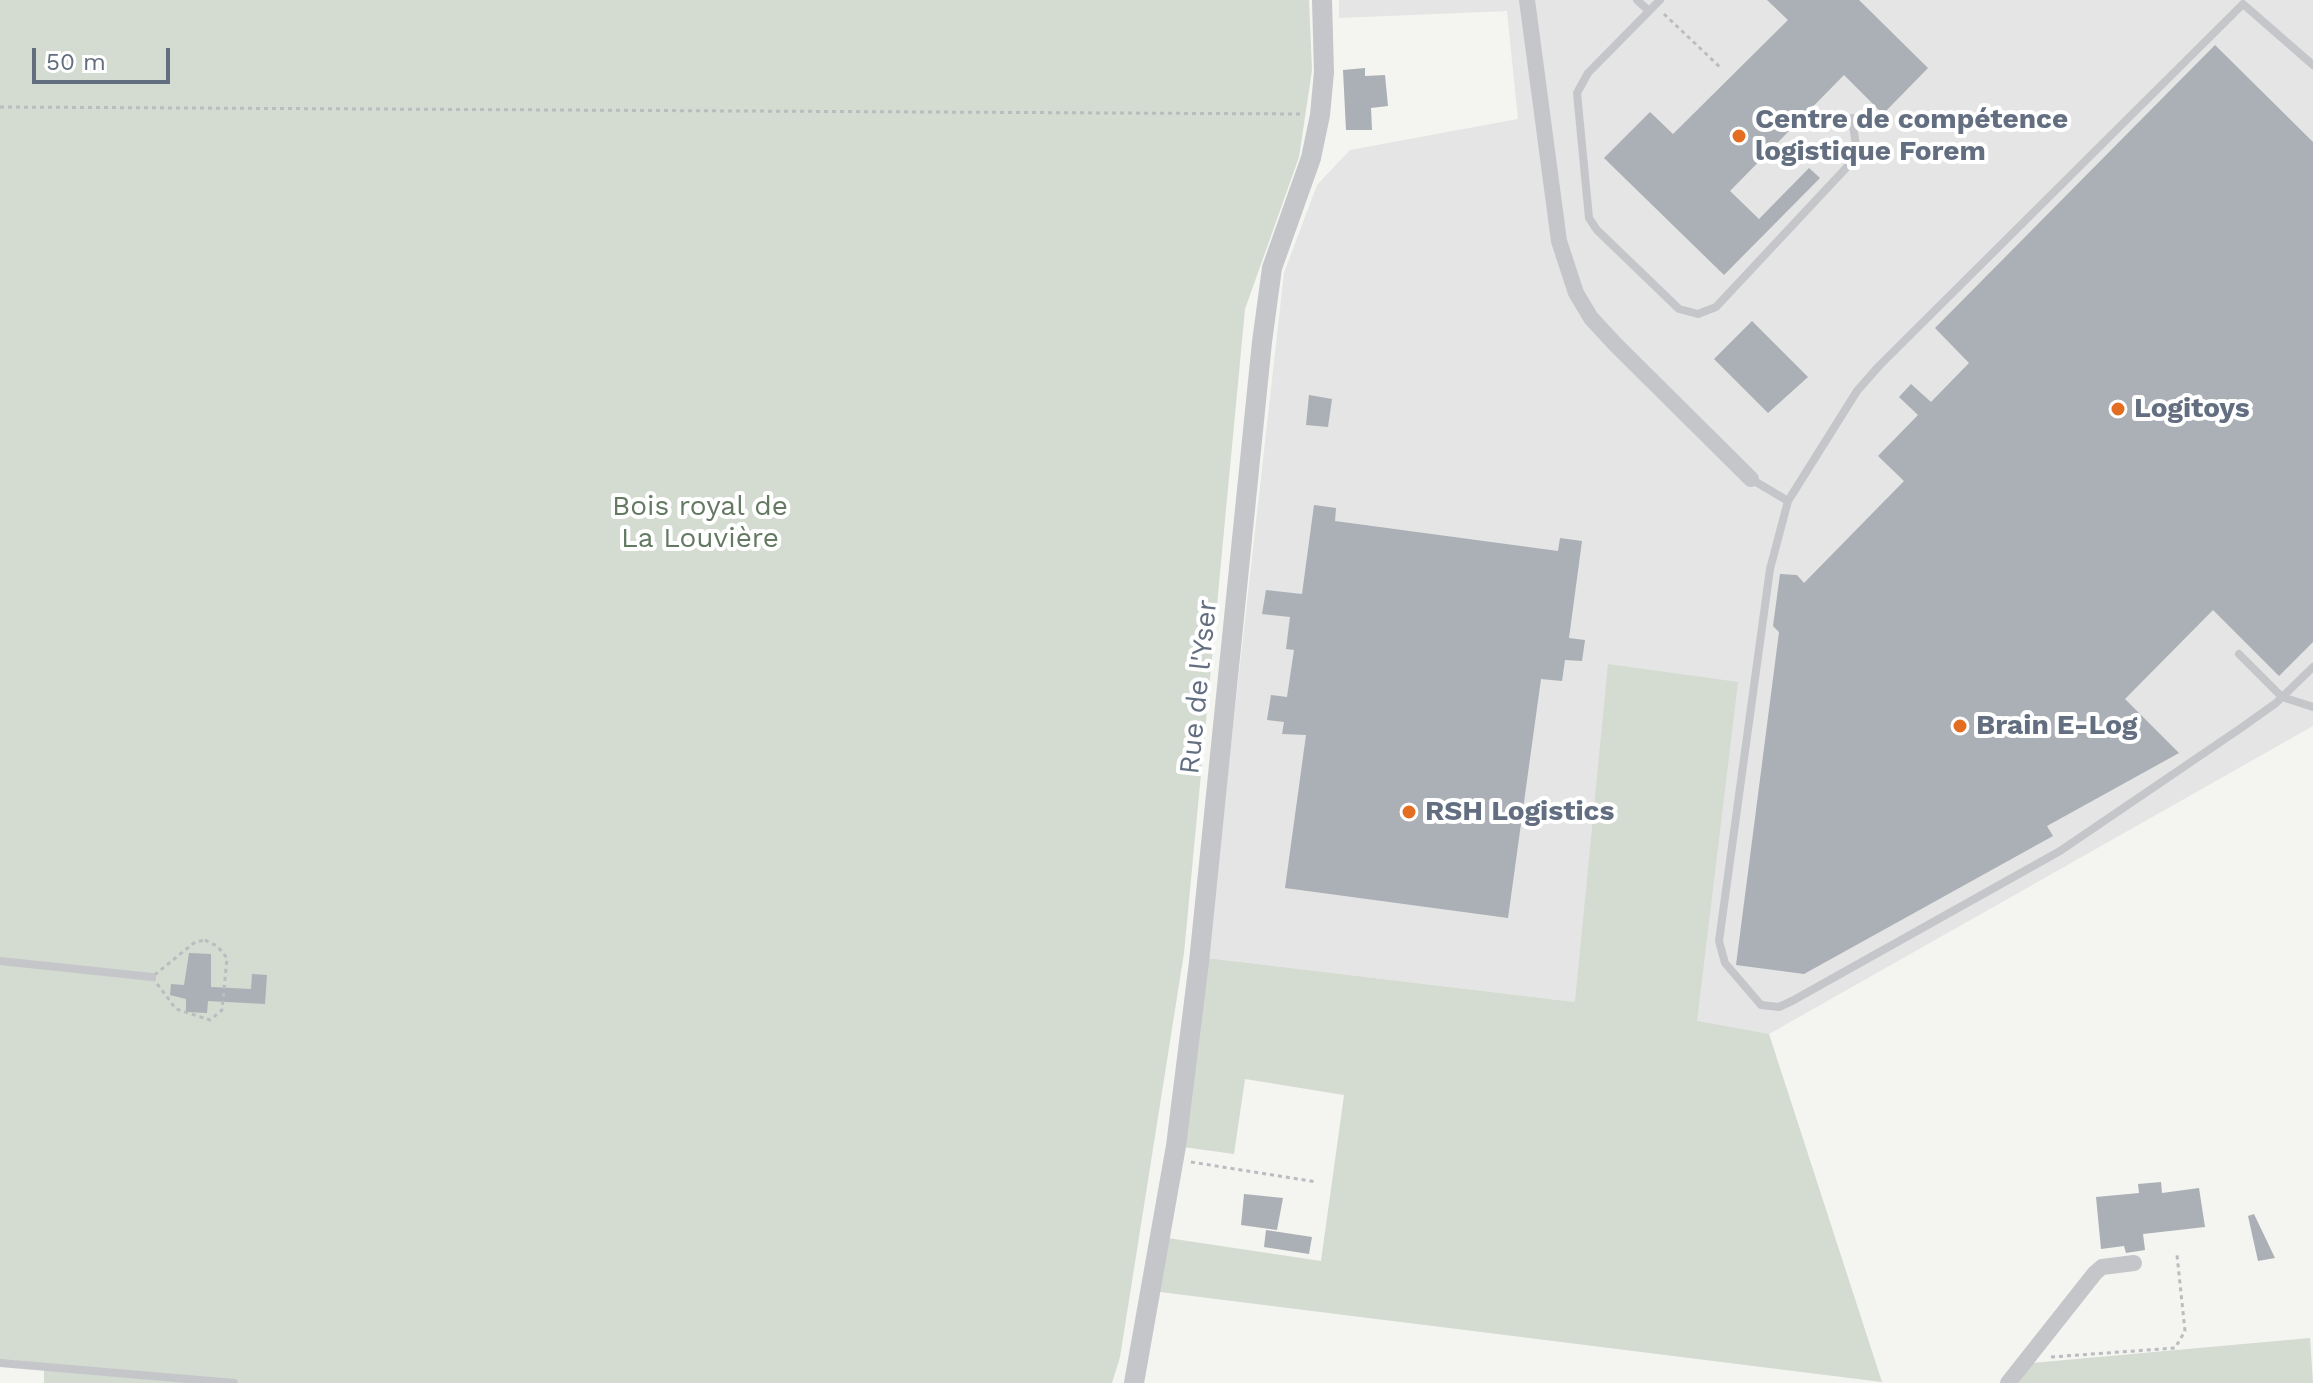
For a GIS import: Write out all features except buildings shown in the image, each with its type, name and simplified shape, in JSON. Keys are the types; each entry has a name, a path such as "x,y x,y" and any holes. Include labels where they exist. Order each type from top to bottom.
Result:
{"street":[{"name":"Rue de l'Yser","path":"1134,1383 1174,1160 1199,962 1272,268 1311,158 1320,115 1324,72 1322,0"},
{"path":"1527,0 1559,241 1576,293 1591,318 1615,344 1751,479"},
{"path":"2008,1383 2095,1273 2102,1267 2134,1263"}],"lane":[{"path":"1637,0 1655,5 1588,73 1577,93 1589,218 1597,230 1679,309 1698,314 1716,307 1847,167 1856,146 1852,118"},
{"path":"2313,65 2243,4 1857,391 1788,501 1770,569 1719,941 1725,963 1761,1005 1779,1007 1792,1001 2060,851 2282,697 2313,667"},
{"path":"1751,479 1788,501"},
{"path":"2239,654 2282,697 2313,707"},
{"path":"0,961 152,977"},
{"path":"0,1363 234,1383"}],"path":[{"path":"1655,5 1722,69"},
{"path":"0,107 1307,114"},
{"path":"205,940 217,946 227,958 222,1010 210,1020 176,1009 152,977 195,942 205,940"},
{"path":"1174,1160 1317,1182"},
{"path":"2029,1359 2175,1348 2185,1331 2177,1255"}],"shaded area":[{"path":"1339,0 2313,0 2313,726 1769,1034 1575,1002 1207,958 1284,273 1317,185 1350,150 1518,119 1507,11 1339,18"}],"green space":[{"name":"Bois royal de La Louvière","path":"0,0 1309,0 1312,70 1299,157 1245,309 1184,953 1120,1357 1112,1383 44,1383 44,1367 0,1363"},
{"path":"1608,664 1738,682 1697,1021 1769,1034 1882,1382 1152,1291 1161,1237 1321,1261 1344,1095 1245,1079 1234,1154 1176,1146 1207,958 1575,1002"},
{"path":"2310,1338 2313,1383 2015,1383 2032,1363"}],"place":[{"name":"Centre de compétence logistique Forem","path":"1739,136"},
{"name":"Logitoys","path":"2118,409"},
{"name":"Brain E-Log","path":"1960,726"},
{"name":"RSH Logistics","path":"1409,812"}]}
